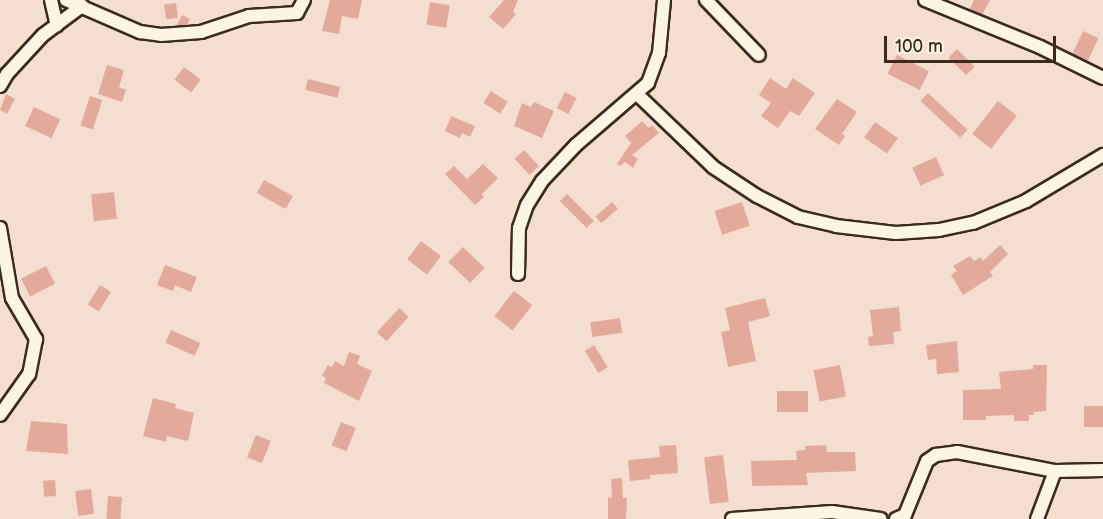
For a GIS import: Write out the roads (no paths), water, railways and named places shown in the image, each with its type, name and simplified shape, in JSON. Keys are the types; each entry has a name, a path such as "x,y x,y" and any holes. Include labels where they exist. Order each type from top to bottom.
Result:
{"street":[{"path":"51,0 57,25"},
{"path":"66,0 140,32 161,35 201,32 249,16 297,13 304,0"},
{"path":"518,274 519,228 527,206 542,181 576,146 648,83 656,65 664,0"},
{"path":"706,0 759,55"},
{"path":"925,0 1040,47 1103,78"},
{"path":"0,86 22,57 82,6"},
{"path":"637,94 713,167 757,196 798,217 836,226 896,233 939,230 973,223 1026,201 1103,155"},
{"path":"0,228 12,298 36,339 29,374 0,415"},
{"path":"896,519 905,515 927,461 936,455 957,452 1055,471 1103,470"},
{"path":"1037,519 1055,471"},
{"path":"732,519 832,512 881,519"}]}
